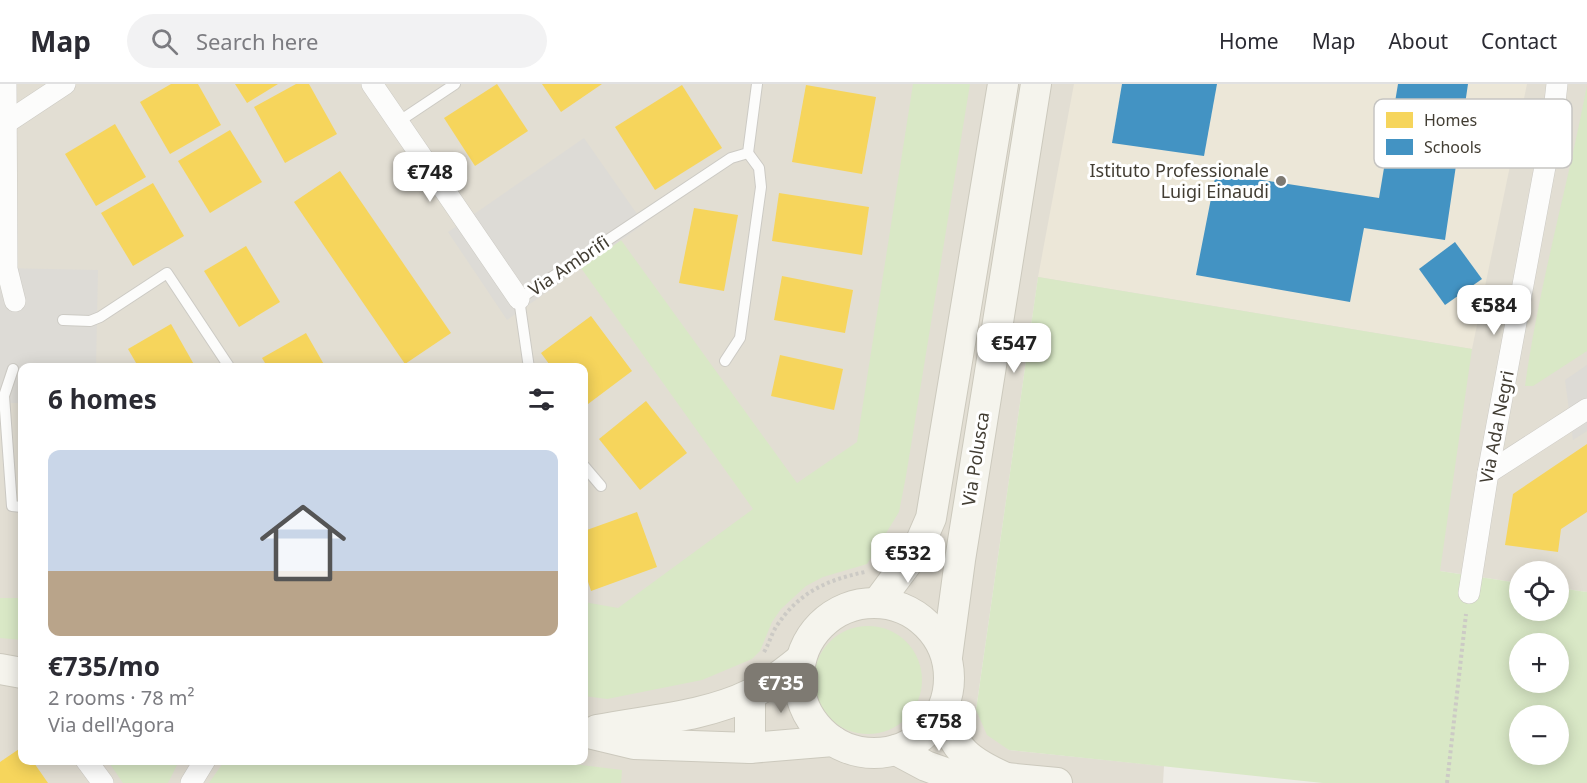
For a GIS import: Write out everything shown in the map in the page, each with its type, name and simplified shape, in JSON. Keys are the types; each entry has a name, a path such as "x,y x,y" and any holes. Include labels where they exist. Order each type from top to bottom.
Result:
{"street":[{"path":"6,84 3,248 15,301"},
{"path":"6,123 65,84"},
{"name":"Via Ambrifi","path":"372,84 519,299"},
{"name":"Via Polusca","path":"878,602 918,548 931,518 1003,84"},
{"name":"Via Polusca","path":"947,657 960,560 1036,84"},
{"name":"Via Ada Negri","path":"1555,99 1557,84"},
{"name":"Via Ada Negri","path":"1468,593 1545,168"},
{"path":"1488,473 1587,409"},
{"path":"878,602 901,607 921,619 938,636 947,657 950,675 943,709 931,727 916,741 896,750 874,754 853,750 833,741 815,726 804,706 798,683 800,660 811,636 829,617 852,605 878,602"},
{"path":"588,731 716,707 750,695 775,680 800,660"},
{"path":"0,669 18,671"},
{"path":"750,695 750,748"},
{"path":"943,709 947,729 958,747 975,764 1006,780"},
{"path":"588,733 634,744 750,748 833,741"},
{"path":"896,750 926,766 965,780 1057,783"},
{"path":"90,765 103,783"},
{"path":"191,783 202,765"}],"lane":[{"path":"398,122 455,84"},
{"path":"725,361 740,338 761,187 759,168 748,153 757,84"},
{"name":"Via Ambrifi","path":"519,299 731,158 748,153"},
{"path":"63,320 90,321 100,317 167,273 227,363"},
{"path":"519,299 529,363"},
{"path":"13,369 4,396 3,451 12,507 18,507"},
{"path":"588,471 601,486"}],"path":[{"path":"758,659 777,625 799,598 828,581 867,572"},
{"path":"1447,783 1468,593"}],"shaded area":[{"path":"0,84 1587,84 1587,592 1569,589 1569,561 1509,561 1509,581 1440,571 1038,278 976,710 1009,750 1164,766 1163,783 0,783"},
{"name":"Istituto Professionale Luigi Einaudi","path":"1074,84 1527,84 1524,99 1374,99 1374,168 1510,168 1472,349 1038,277"},
{"path":"584,138 644,224 507,320 448,232"},
{"path":"0,268 98,270 96,363 18,363 18,403 0,403"},
{"path":"1587,365 1587,431 1573,440 1565,380"}],"green space":[{"path":"913,84 970,84 899,512 867,564 823,577 806,586 781,609 772,622 760,651 752,659 702,680 607,699 588,697 588,603 618,608 753,509 581,268 621,240 797,483 857,442"},
{"path":"1587,85 1587,351 1533,386 1525,386 1538,310 1569,168 1572,168 1572,155"},
{"path":"1038,277 1472,349 1440,571 1509,581 1509,621 1569,621 1569,589 1587,592 1587,783 1323,783 1009,750 987,735 976,710"},
{"path":"0,598 18,598 18,640 0,638"},
{"path":"868,626 889,630 906,642 918,659 922,680 918,701 906,718 889,730 868,734 847,730 830,718 818,701 814,680 818,659 830,642 847,630"},
{"path":"111,765 177,765 168,783 123,783"},
{"path":"222,765 582,765 622,770 621,783 209,783"}],"building: Homes":[{"path":"171,84 198,84 221,125 170,154 140,102"},
{"path":"235,84 278,84 247,103"},
{"path":"296,84 309,84 337,134 285,163 254,107"},
{"path":"497,84 528,131 475,166 444,118"},
{"path":"542,84 602,84 561,112"},
{"path":"682,85 722,148 655,190 615,127"},
{"path":"806,85 876,97 862,174 792,162"},
{"path":"115,124 146,177 96,206 65,154"},
{"path":"230,130 262,182 210,213 178,161"},
{"path":"340,171 451,333 404,363 294,202"},
{"path":"153,183 184,236 133,266 101,213"},
{"path":"779,193 869,207 862,255 772,241"},
{"path":"694,208 738,215 724,291 679,283"},
{"path":"246,246 280,302 239,327 204,271"},
{"path":"782,276 853,290 845,333 774,320"},
{"path":"591,316 632,371 588,404 588,363 548,363 541,353"},
{"path":"171,324 193,363 136,363 128,349"},
{"path":"306,333 323,363 265,363 262,358"},
{"path":"780,355 843,369 834,410 771,396"},
{"path":"646,401 687,453 640,490 599,439"},
{"path":"1587,444 1587,512 1561,529 1558,552 1505,545 1513,494"},
{"path":"637,512 657,567 591,591 588,582 588,530"},
{"path":"18,750 18,765 35,765 48,783 0,783 0,762"}],"building: Schools":[{"path":"1122,84 1217,84 1204,156 1112,143"},
{"path":"1398,84 1468,84 1466,99 1396,99"},
{"path":"1384,168 1456,168 1445,240 1364,228 1350,302 1196,275 1216,173 1379,198"},
{"path":"1455,242 1482,279 1445,305 1419,269"}],"place":[{"name":"Istituto Professionale Luigi Einaudi","path":"1281,181"}]}
